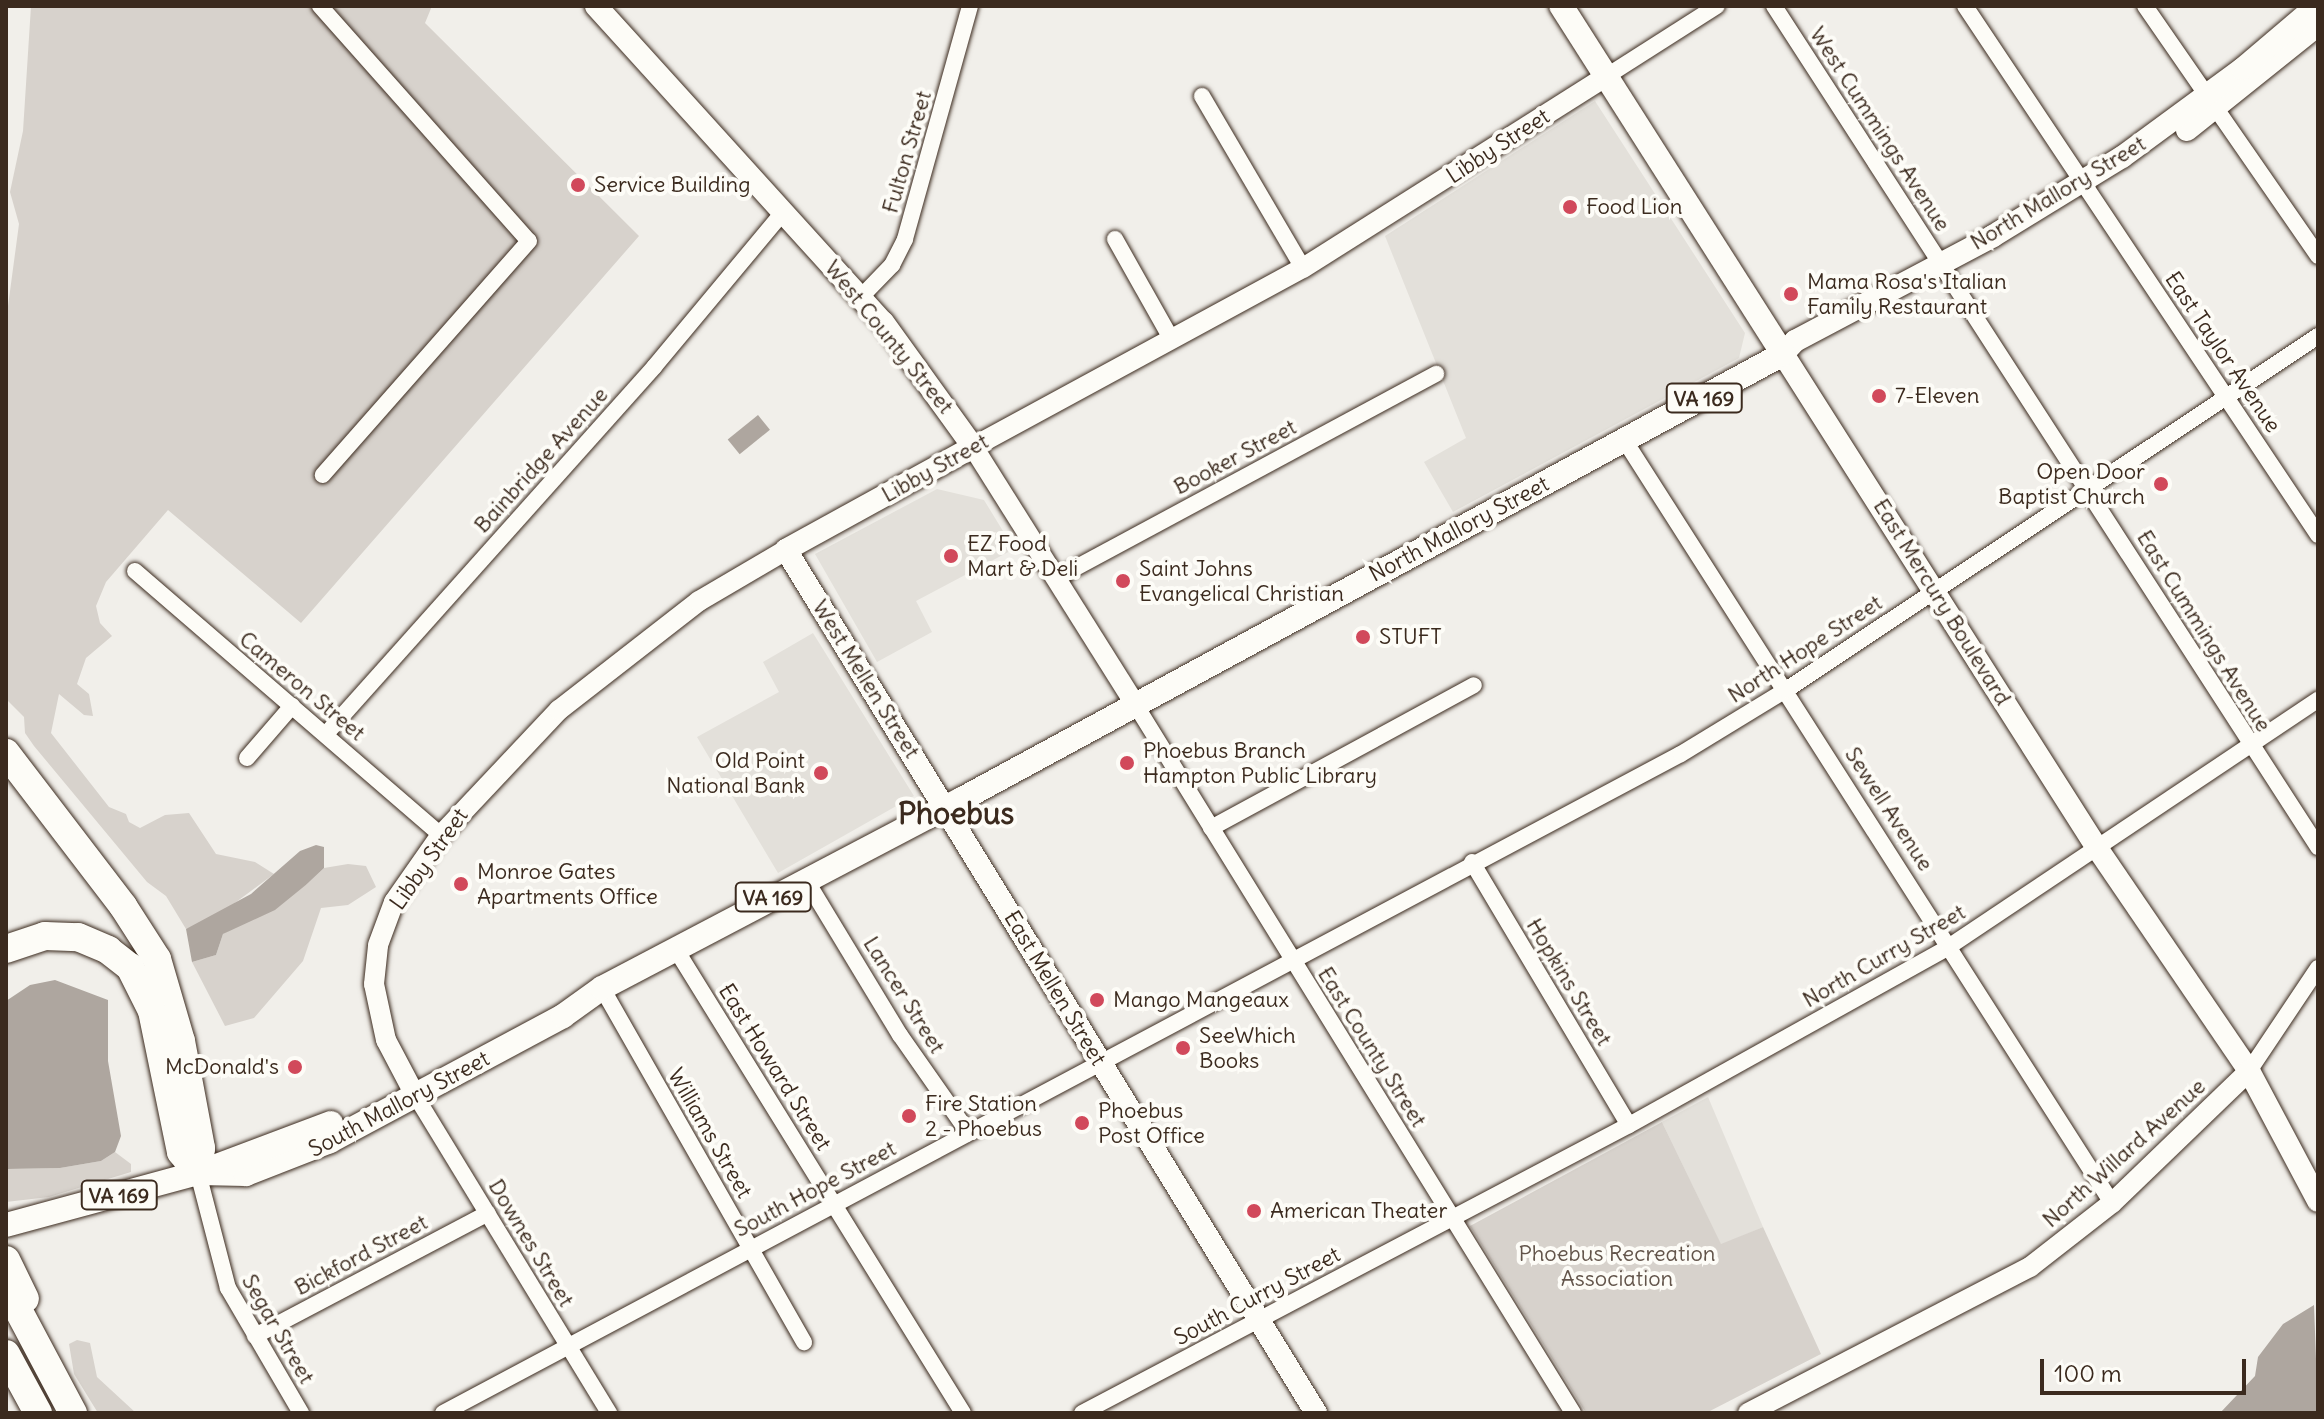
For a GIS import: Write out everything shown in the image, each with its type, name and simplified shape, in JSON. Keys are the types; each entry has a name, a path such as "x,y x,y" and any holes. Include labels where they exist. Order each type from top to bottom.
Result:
{"highway":[{"path":"6,753 123,906 157,959 181,1041 201,1148 198,1173"},
{"path":"6,949 45,936 78,937 108,950 130,967 152,1011 181,1152 198,1173"},
{"path":"6,1260 56,1382"},
{"path":"6,1287 73,1413"},
{"path":"6,1354 38,1413"}],"main road":[{"name":"West County Street","path":"596,6 861,297 973,447"},
{"name":"East Mercury Boulevard","path":"1561,6 1936,590 2097,848 2249,1071 2318,1201"},
{"name":"North Mallory Street","path":"2211,102 2316,6"},
{"name":"North Mallory Street","path":"1135,704 1783,354 1803,354 2087,188 2318,25"},
{"name":"Libby Street","path":"786,550 973,447"},
{"name":"West Mellen Street","path":"786,550 945,808"},
{"name":"South Mallory Street","path":"6,1225 198,1173 232,1177 278,1165 411,1089 563,1016 594,992 945,808 1135,704"},
{"name":"East Mellen Street","path":"945,808 1316,1413"}],"street":[{"path":"320,6 529,241 323,475"},
{"name":"Fulton Street","path":"861,297 892,265 905,239 970,6"},
{"name":"Libby Street","path":"973,447 1303,268 1717,6"},
{"name":"West Cummings Avenue","path":"1774,6 1945,270"},
{"name":"East Taylor Avenue","path":"1965,6 2318,535"},
{"path":"2145,6 2318,256"},
{"path":"1202,96 1303,268"},
{"name":"Bainbridge Avenue","path":"326,734 654,367 784,211"},
{"path":"1115,239 1172,340"},
{"name":"East Cummings Avenue","path":"1945,270 2090,490 2249,745 2318,847"},
{"name":"North Hope Street","path":"1292,960 1681,754 1786,690 2228,399 2318,336"},
{"name":"Booker Street","path":"1055,579 1436,374"},
{"name":"Sewell Avenue","path":"1625,441 2112,1203"},
{"name":"West County Street","path":"973,447 1135,704"},
{"name":"Libby Street","path":"411,1089 377,1012 378,945 394,902 441,835 495,771 623,656 699,601 786,550"},
{"name":"Cameron Street","path":"135,571 441,835"},
{"path":"1211,828 1474,685"},
{"name":"North Curry Street","path":"1451,1218 1629,1125 1950,946 2318,700"},
{"name":"East County Street","path":"1135,704 1573,1413"},
{"path":"247,758 292,706"},
{"name":"Hopkins Street","path":"1472,862 1629,1125"},
{"name":"Lancer Street","path":"806,880 900,1035 968,1132"},
{"name":"East Howard Street","path":"675,948 963,1413"},
{"name":"South Hope Street","path":"443,1413 1292,960"},
{"name":"North Willard Avenue","path":"1748,1413 2030,1267 2112,1203 2249,1071 2318,968"},
{"name":"Williams Street","path":"594,992 804,1342"},
{"name":"Downes Street","path":"411,1089 609,1413"},
{"name":"Segar Street","path":"198,1173 210,1206 222,1273 301,1413"},
{"name":"Bickford Street","path":"255,1336 488,1213"},
{"name":"South Curry Street","path":"1082,1413 1451,1218"}],"shaded area":[{"path":"1595,101 1745,333 1739,358 1453,512 1424,462 1466,438 1385,236"},
{"path":"758,415 770,430 740,454 728,440"},
{"path":"937,489 984,500 1014,549 916,601 932,632 877,662 815,554"},
{"path":"813,633 914,796 778,873 697,737 779,692 763,662"},
{"path":"316,845 324,847 324,868 275,910 223,934 216,955 192,962 186,929 251,894 300,851"},
{"path":"55,980 108,1000 108,1061 121,1136 115,1152 101,1161 60,1168 7,1169 6,1001 30,985"},
{"path":"1708,1097 1763,1227 1721,1245 1662,1122"},
{"path":"2314,1305 2318,1413 2220,1413 2255,1376 2258,1357 2283,1324"}],"green space":[{"path":"31,6 432,6 425,23 639,236 301,623 168,510 106,582 96,606 100,623 112,636 86,658 77,684 89,694 93,716 84,715 59,694 51,733 109,807 126,814 129,822 140,828 165,815 189,813 216,854 255,862 274,874 216,917 186,929 166,896 147,882 34,746 25,733 24,717 6,699 6,321 19,224 10,192 23,131"},
{"path":"348,864 366,866 376,887 348,905 321,908 303,961 254,1018 225,1026 192,962 216,955 223,934 307,884 324,868"},
{"name":"Phoebus Recreation Association","path":"1662,1122 1721,1244 1763,1227 1821,1354 1706,1413 1586,1413 1470,1226"},
{"path":"115,1152 131,1164 131,1172 49,1197 6,1202 7,1169 60,1168 101,1161"},
{"path":"77,1340 90,1343 97,1377 136,1413 98,1413 74,1374 69,1344"}],"place":[{"name":"Service Building","path":"578,185"},
{"name":"Food Lion","path":"1570,207"},
{"name":"Mama Rosa's Italian Family Restaurant","path":"1791,294"},
{"name":"7-Eleven","path":"1879,396"},
{"name":"Open Door Baptist Church","path":"2161,484"},
{"name":"EZ Food Mart & Deli","path":"951,556"},
{"name":"Saint Johns Evangelical Christian","path":"1123,581"},
{"name":"STUFT","path":"1363,637"},
{"name":"Phoebus Branch Hampton Public Library","path":"1127,763"},
{"name":"Old Point National Bank","path":"821,773"},
{"name":"Monroe Gates Apartments Office","path":"461,884"},
{"name":"Mango Mangeaux","path":"1097,1000"},
{"name":"SeeWhich Books","path":"1183,1048"},
{"name":"McDonald's","path":"295,1067"},
{"name":"Fire Station 2 - Phoebus","path":"909,1116"},
{"name":"Phoebus Post Office","path":"1082,1123"},
{"name":"American Theater","path":"1254,1211"}],"district":[{"name":"Phoebus","path":"956,813"}]}
